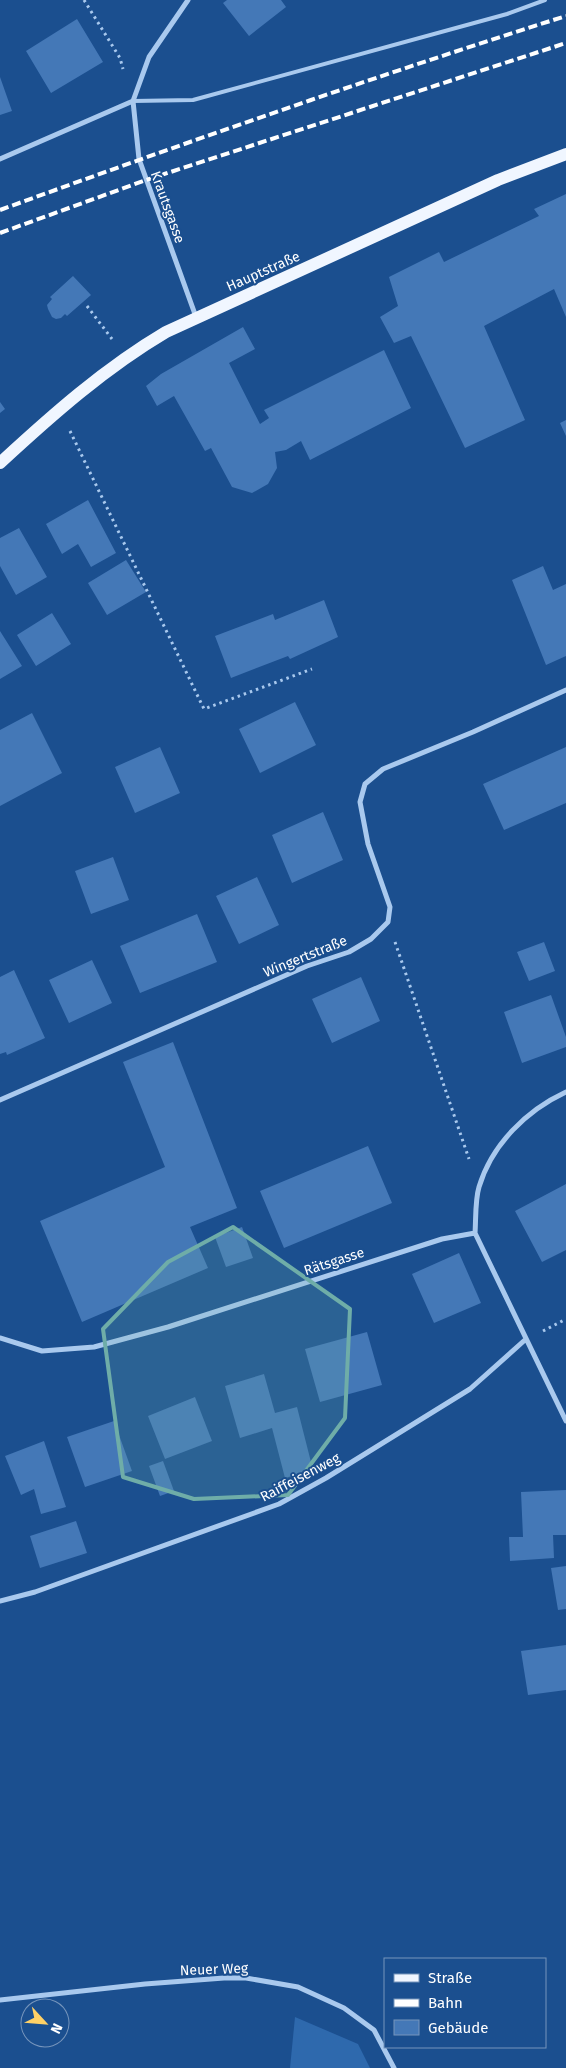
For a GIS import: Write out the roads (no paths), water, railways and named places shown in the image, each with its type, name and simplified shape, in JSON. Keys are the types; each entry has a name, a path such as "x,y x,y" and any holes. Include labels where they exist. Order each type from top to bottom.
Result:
{"main road":[{"name":"Hauptstraße","path":"0,463 59,409 126,357 166,332 498,180 566,154"}],"street":[{"name":"Krautsgasse","path":"188,0 149,56 133,101 142,166 196,317"},
{"path":"0,159 133,101"},
{"name":"Wingertstraße","path":"0,1100 306,966 349,952 371,939 388,922 390,907 368,844 360,802 365,784 383,769 473,732 566,690"},
{"path":"566,1092 547,1100 518,1124 495,1153 479,1188 475,1233 566,1420"},
{"name":"Rätsgasse","path":"0,1338 42,1351 94,1346 168,1327 442,1239 475,1233"},
{"name":"Raiffeisenweg","path":"0,1601 35,1592 279,1504 326,1478 470,1389 526,1339"},
{"name":"Neuer Weg","path":"0,2000 145,1984 224,1978 246,1978 281,1984 298,1987 344,2008 374,2030 394,2068"}],"lane":[{"path":"133,101 193,100 507,14 544,0"}],"railway":[{"path":"0,210 282,110 566,16"},
{"path":"0,233 146,180 566,43"}]}
